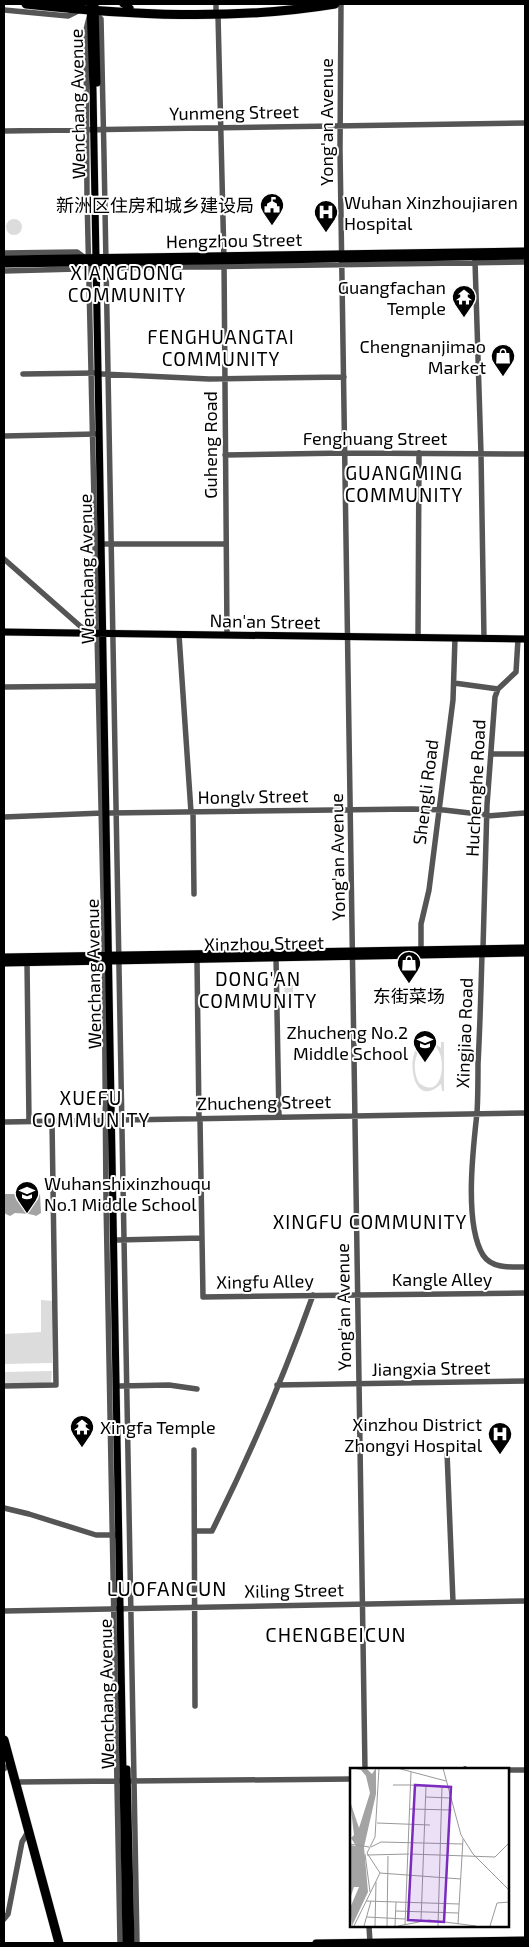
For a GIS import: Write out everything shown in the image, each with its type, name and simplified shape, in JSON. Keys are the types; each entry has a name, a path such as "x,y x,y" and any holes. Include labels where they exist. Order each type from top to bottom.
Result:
{"highway":[{"path":"26,4 166,15 295,4"},
{"path":"90,8 127,6 166,10 282,11 335,4"},
{"path":"4,1740 7,1766 16,1782 59,1943"}],"main road":[{"name":"Wenchang Avenue","path":"90,8 96,130 100,373 109,544 102,633 101,686 108,813"},
{"name":"Hengzhou Street","path":"342,259 525,251"},
{"name":"Hengzhou Street","path":"4,259 224,261 342,259 475,260 525,256"},
{"name":"Hengzhou Street","path":"4,264 97,260"},
{"name":"Wenchang Avenue","path":"100,373 96,434 111,958 115,1535 122,1608"},
{"name":"Nan'an Street","path":"4,632 521,639"},
{"name":"Xinzhou Street","path":"4,963 111,958 483,951 525,948"},
{"name":"Xinzhou Street","path":"4,957 276,958 421,949 525,953"},
{"name":"Wenchang Avenue","path":"113,1120 120,1240 123,1386 122,1608 126,1943"},
{"name":"Wenchang Avenue","path":"125,1781 131,1943"},
{"path":"316,1943 510,1942 525,1940"}],"street":[{"name":"Yong'an Avenue","path":"341,4 340,126 365,1768"},
{"path":"4,10 68,16 90,8 101,19 96,130 97,260"},
{"name":"Guheng Road","path":"217,10 224,261 226,635"},
{"name":"Yunmeng Street","path":"4,131 525,122"},
{"path":"4,253 78,252 119,268 224,261 342,259"},
{"path":"4,271 77,269 97,260"},
{"path":"484,639 482,454 475,260 525,262"},
{"path":"23,374 100,373 225,379 344,377"},
{"path":"4,436 96,434"},
{"name":"Fenghuang Street","path":"225,455 345,453 525,454"},
{"path":"418,638 419,453"},
{"path":"109,544 226,544"},
{"path":"4,559 80,626 102,633"},
{"path":"179,634 192,812 194,894"},
{"name":"Shengli Road","path":"421,949 421,924 429,890 454,683 455,638"},
{"path":"454,683 498,689 516,672 521,639"},
{"path":"4,687 101,686"},
{"name":"Huchenghe Road","path":"483,951 487,815 495,697 498,689"},
{"path":"491,754 524,754"},
{"name":"Honglv Street","path":"4,817 108,813 351,810 438,810 487,815 525,813"},
{"name":"Xingjiao Road","path":"483,951 472,1210 477,1239 483,1255 492,1263 502,1266 525,1267"},
{"path":"111,958 113,1120"},
{"path":"276,958 280,1117"},
{"path":"120,1240 202,1238 197,959"},
{"path":"27,962 29,1121"},
{"name":"Zhucheng Street","path":"4,1122 525,1113"},
{"path":"4,1386 56,1385 52,1121"},
{"name":"Xingfu Alley","path":"202,1238 203,1297 358,1294"},
{"name":"Kangle Alley","path":"358,1294 525,1293"},
{"path":"196,1531 212,1531 239,1477 313,1296"},
{"name":"Jiangxia Street","path":"277,1385 525,1381"},
{"path":"123,1386 169,1385 197,1389"},
{"path":"194,1450 196,1531 195,1706"},
{"path":"447,1452 453,1602"},
{"path":"4,1508 96,1535 115,1535"},
{"name":"Xiling Street","path":"4,1610 525,1601"},
{"path":"120,1943 125,1781 122,1608"},
{"path":"509,1770 525,1770"},
{"path":"16,1782 350,1779"},
{"path":"125,1781 137,1943"},
{"path":"4,1919 8,1914 22,1842 29,1830"},
{"path":"365,1943 369,1927"}],"shaded area":[{"path":"14,219 22,227 14,235 6,227"},
{"path":"284,985 293,985 293,1000 285,1000"},
{"path":"428,1041 441,1048 441,1042 444,1042 444,1091 442,1091 441,1084 429,1091 420,1088 414,1079 412,1066 414,1054 419,1044","holes":["428,1045 437,1048 442,1061 442,1070 437,1083 433,1087 427,1087 419,1083 415,1073 415,1061 423,1047"]},
{"path":"4,1194 40,1194 41,1213 36,1216 15,1213 10,1216 4,1213"},
{"path":"41,1300 53,1301 52,1363 4,1364 4,1334 41,1332"},
{"path":"52,1371 51,1383 4,1384 4,1372"}],"place":[{"name":"新洲区住房和城乡建设局","path":"272,226"},
{"name":"Wuhan Xinzhoujiaren Hospital","path":"326,233"},
{"name":"Guangfachan Temple","path":"464,318"},
{"name":"Chengnanjimao Market","path":"503,377"},
{"name":"东街菜场","path":"409,984"},
{"name":"Zhucheng No.2 Middle School","path":"425,1063"},
{"name":"Wuhanshixinzhouqu No.1 Middle School","path":"27,1214"},
{"name":"Xingfa Temple","path":"82,1448"},
{"name":"Xinzhou District Zhongyi Hospital","path":"500,1455"}],"district":[{"name":"XIANGDONG COMMUNITY","path":"127,283"},
{"name":"FENGHUANGTAI COMMUNITY","path":"221,347"},
{"name":"GUANGMING COMMUNITY","path":"404,483"},
{"name":"DONG'AN COMMUNITY","path":"258,989"},
{"name":"XUEFU COMMUNITY","path":"91,1108"},
{"name":"XINGFU COMMUNITY","path":"370,1221"},
{"name":"LUOFANCUN","path":"167,1588"},
{"name":"CHENGBEICUN","path":"336,1634"}]}
